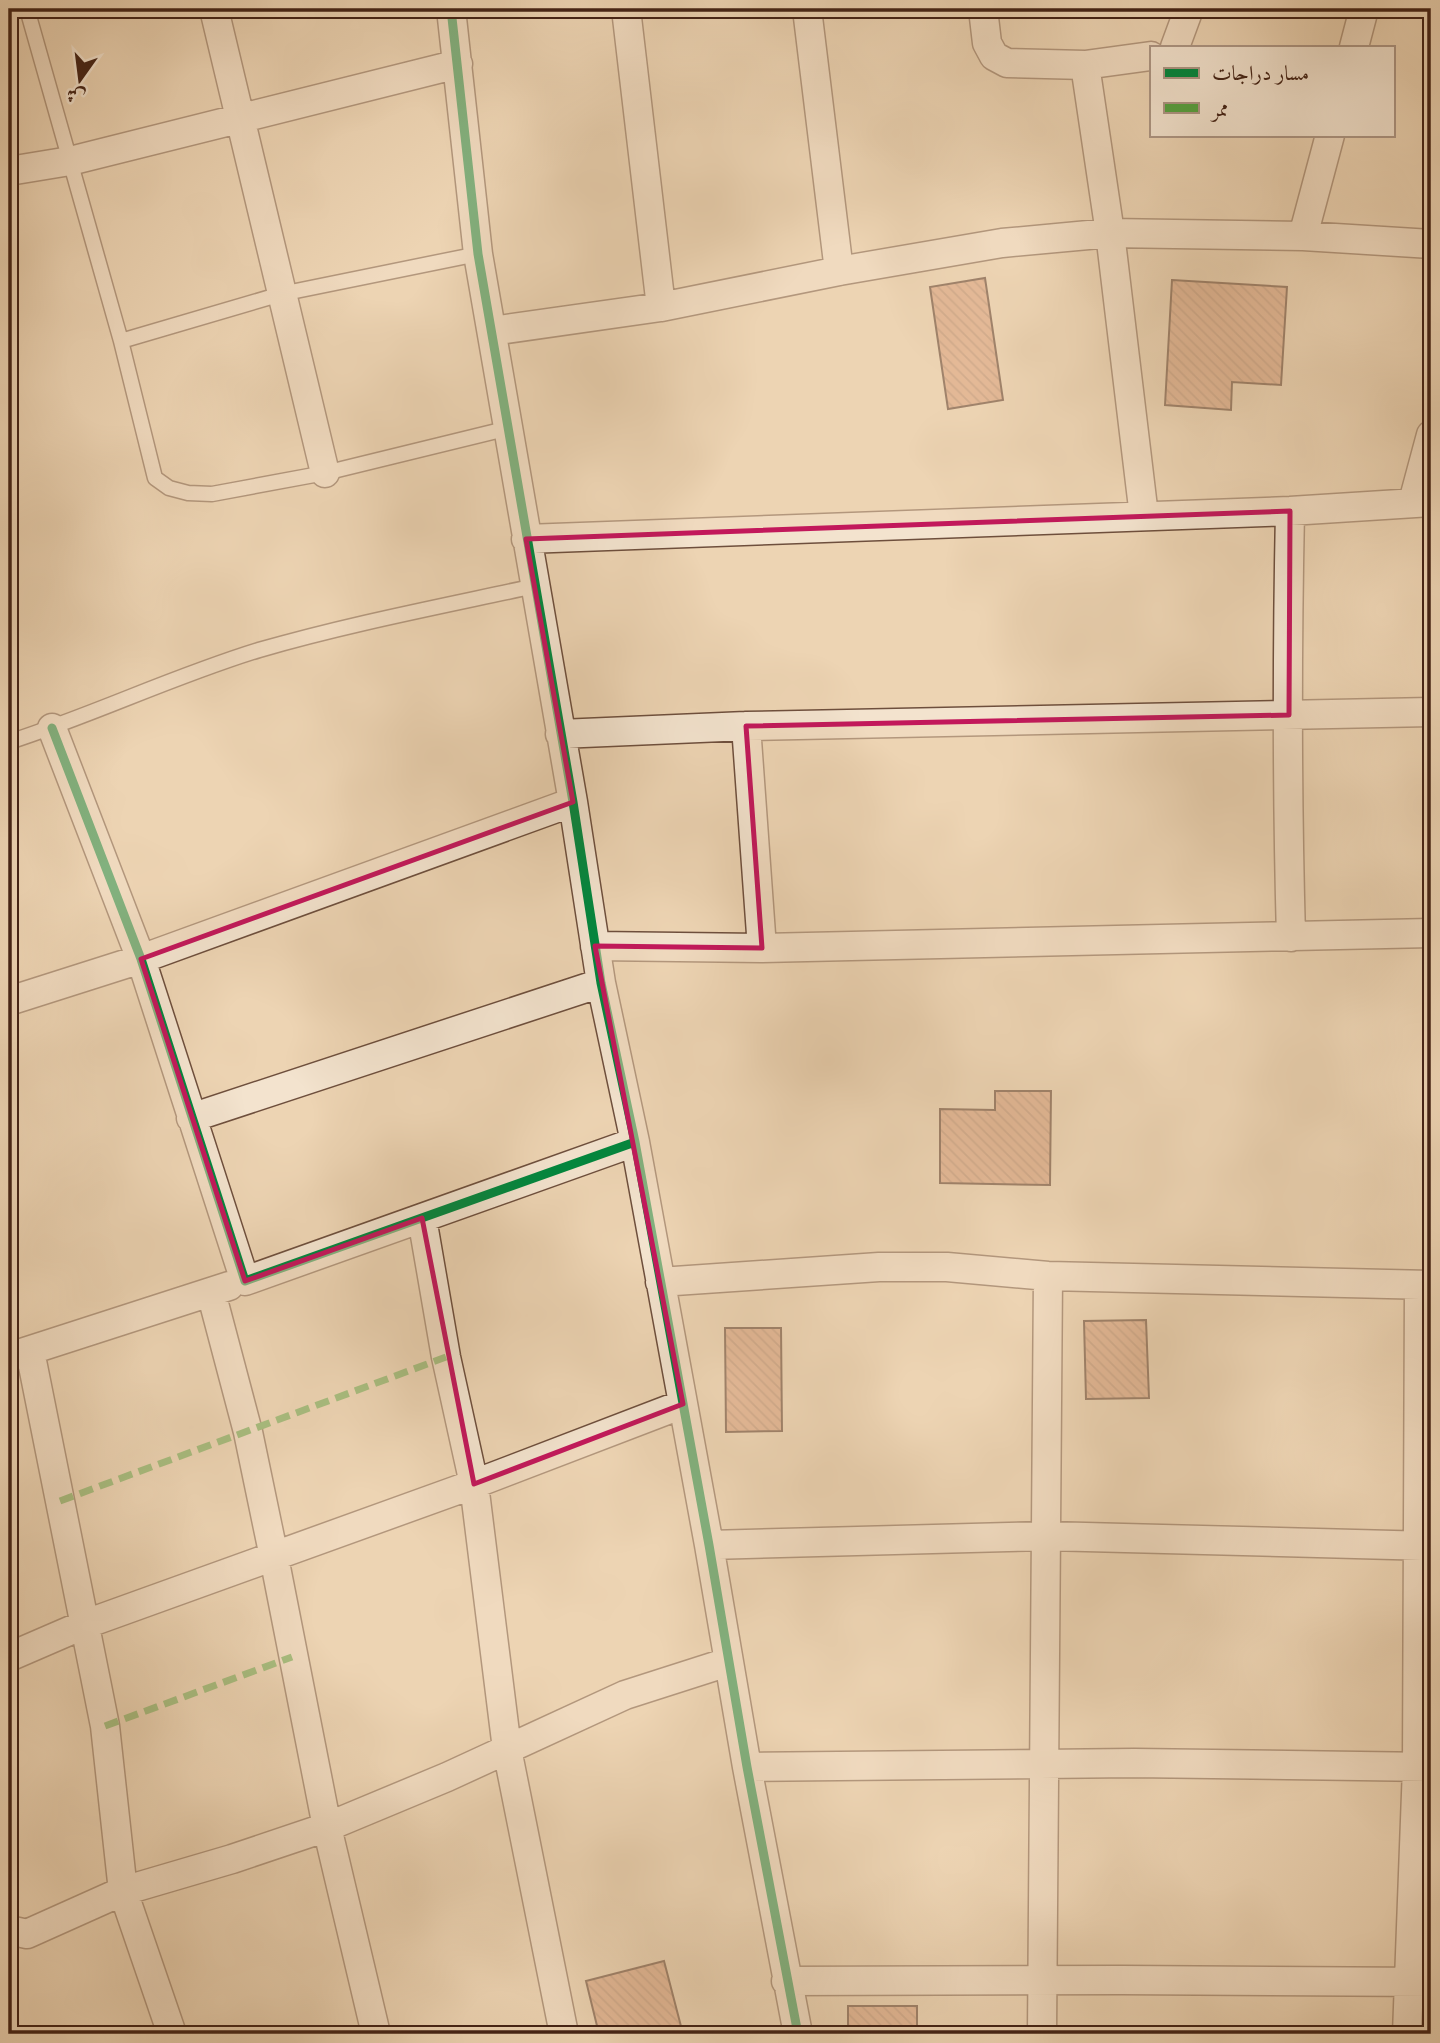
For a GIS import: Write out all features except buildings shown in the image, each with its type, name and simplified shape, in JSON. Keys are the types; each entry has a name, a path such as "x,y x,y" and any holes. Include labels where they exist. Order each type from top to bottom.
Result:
{"street":[{"path":"214,9 325,473"},
{"path":"451,9 478,254 559,734 573,802 601,984 635,1142 786,1981 798,2034"},
{"path":"626,9 661,307"},
{"path":"807,9 839,271"},
{"path":"983,9 987,43 995,56 1007,62 1085,65 1150,56"},
{"path":"1175,46 1189,9"},
{"path":"1354,46 1364,9"},
{"path":"9,171 69,161 458,64"},
{"path":"1085,65 1110,233 1144,516"},
{"path":"1303,236 1330,136"},
{"path":"492,331 661,307 839,271 1002,243 1110,233 1303,236 1431,244"},
{"path":"526,538 1290,511 1422,502 1431,435"},
{"path":"1290,511 1288,833 1291,937"},
{"path":"559,734 746,726 1431,712"},
{"path":"746,726 762,948"},
{"path":"52,728 141,959 246,1281"},
{"path":"9,1001 141,959 573,802"},
{"path":"595,946 762,948 1431,933"},
{"path":"191,1118 601,984"},
{"path":"172,2034 123,1891 105,1726 19,1354 246,1281 635,1142"},
{"path":"422,1218 446,1357 474,1485 507,1749 564,2034"},
{"path":"660,1282 879,1267 947,1267 1048,1276 1425,1285 1424,1767 1420,1982 1407,2034"},
{"path":"1042,2034 1048,1276"},
{"path":"211,1292 248,1432 327,1827 376,2034"},
{"path":"9,1657 83,1625 474,1485 683,1404"},
{"path":"709,1545 1047,1536 1425,1546"},
{"path":"9,1930 27,1934 123,1891 327,1827 447,1777 625,1695 729,1662"},
{"path":"747,1767 1134,1763 1424,1767"},
{"path":"786,1981 1420,1982"}],"lane":[{"path":"27,9 121,341 155,478 169,488 188,493 212,494 325,473 509,428"},
{"path":"121,341 281,294 478,254"},
{"path":"9,742 258,650 535,586"}],"highlighted area":[{"path":"1290,511 1289,715 746,726 762,948 595,946 683,1404 474,1484 422,1218 245,1281 141,959 573,802 526,539"}],"marked path":[{"path":"60,1501 446,1357"},
{"path":"105,1726 292,1657"}],"cycle path":[{"path":"451,9 478,254 573,802 601,983 635,1142 747,1767 798,2034"},
{"path":"52,728 141,959 245,1281 635,1142"}]}
